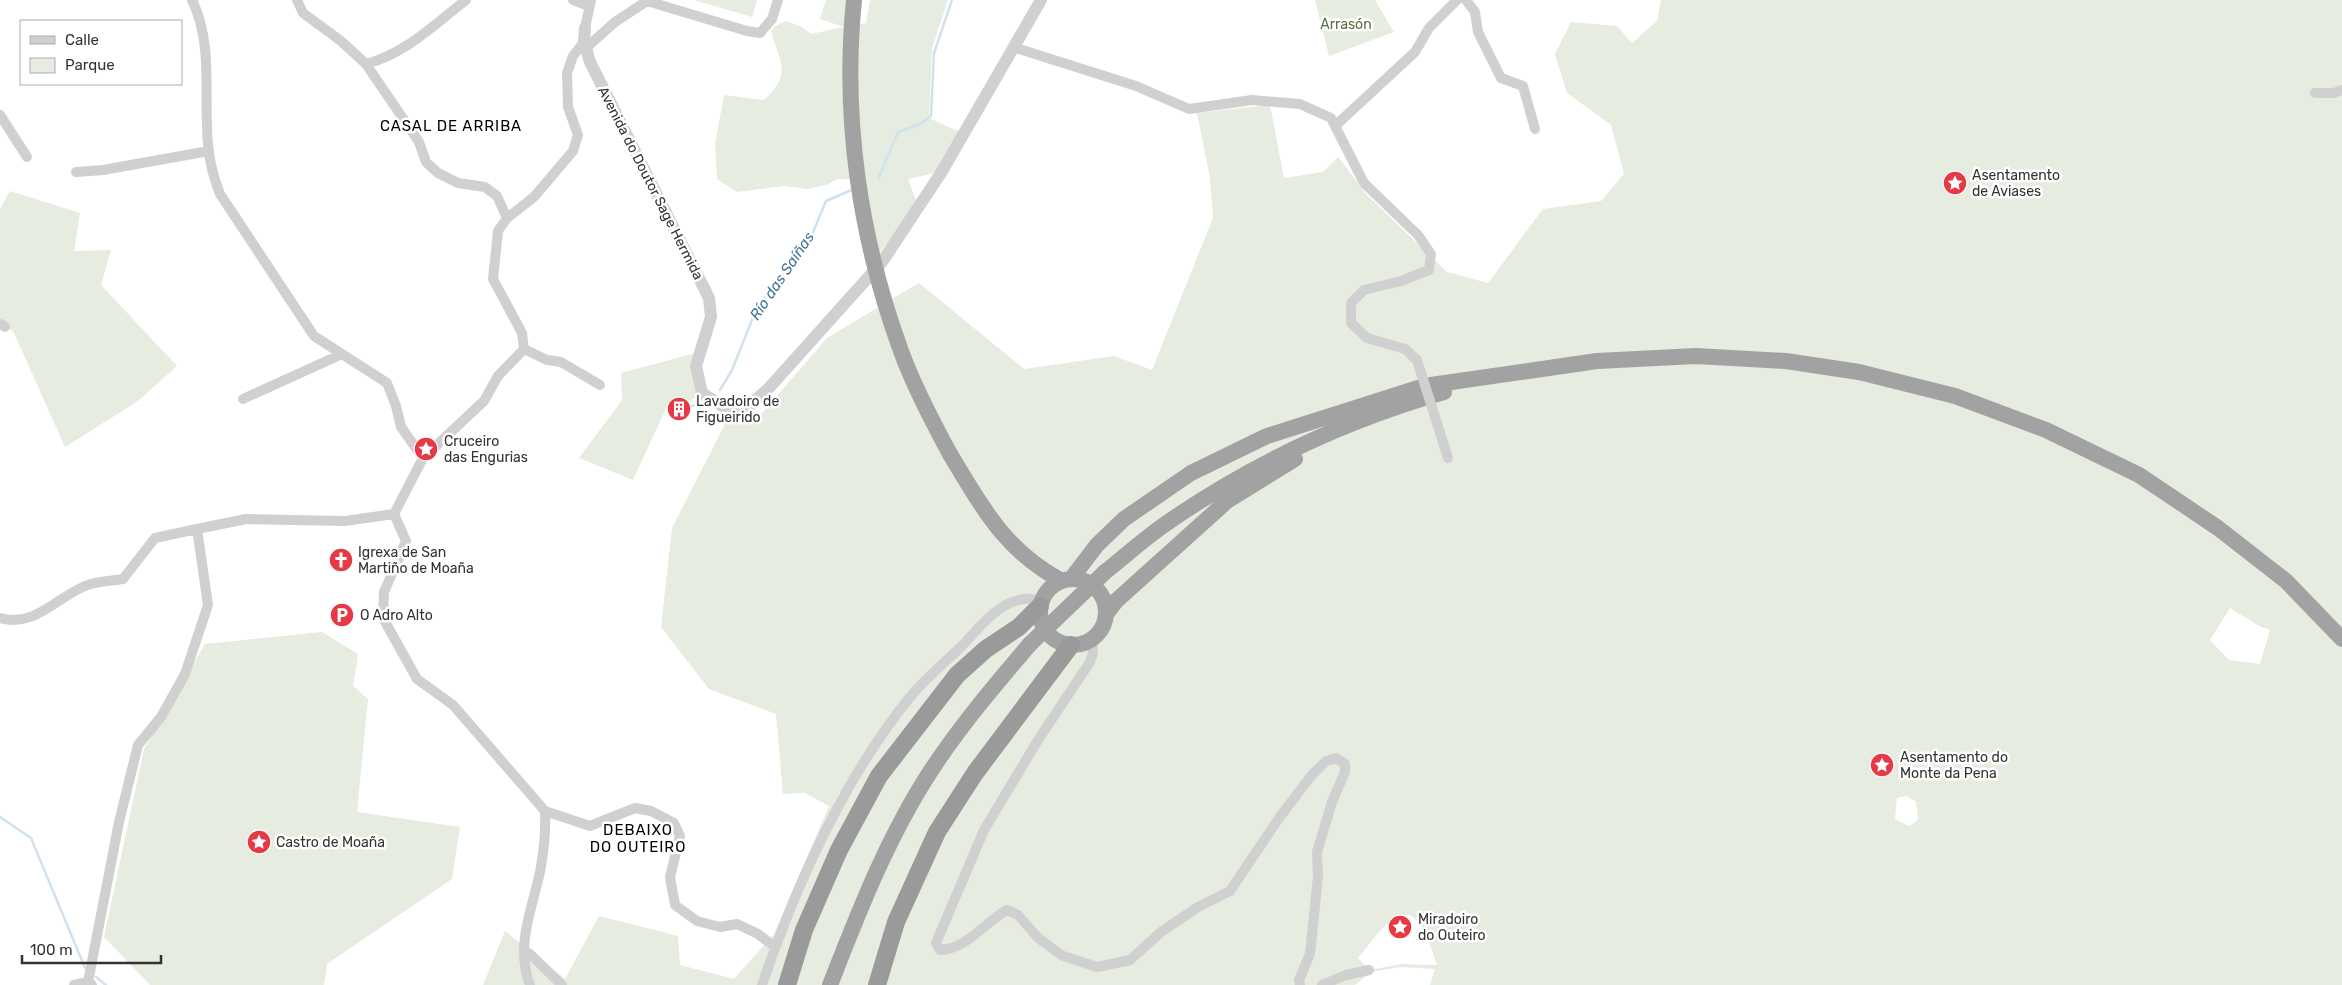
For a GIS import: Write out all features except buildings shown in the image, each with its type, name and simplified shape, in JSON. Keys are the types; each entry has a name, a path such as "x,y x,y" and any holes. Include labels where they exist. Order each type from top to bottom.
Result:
{"highway":[{"path":"854,0 850,57 854,156 871,251 902,353 924,404 950,454 994,525 1027,560 1039,577 1042,600 1040,617 1050,636 1060,642 1071,645 1082,644 1092,639 1104,623 1106,614 1105,605 1096,589 1089,583 1067,580 1027,560"},
{"path":"787,985 808,921 839,850 880,776 957,675 986,649 1019,627 1042,600 1067,580 1097,545 1124,519 1191,473 1267,436 1424,386 1597,361 1714,357 1786,361 1850,370 1955,396 2046,430 2139,475 2218,528 2286,581 2342,638"},
{"path":"830,985 868,887 931,770 975,709 1030,644 1105,572 1163,525 1233,480 1312,439 1365,416 1503,375"},
{"path":"1106,614 1116,601 1227,501 1300,456 1424,398"},
{"path":"877,985 896,922 936,832 975,773 1071,645"}],"street":[{"path":"192,0 199,15 207,73 209,151 212,172 224,200 314,336 387,383 396,406 401,427 423,458"},
{"path":"297,0 303,14 341,41 366,64 419,142 426,162 438,172 458,183 485,187 497,196 506,218"},
{"path":"366,64 385,59 435,28 466,0"},
{"path":"572,0 590,3"},
{"path":"524,349 522,333 493,279 498,231 506,218 534,197 573,151 578,135 568,107 567,73 572,56 647,1 747,32 760,33 772,20 778,0"},
{"path":"1041,0 1013,47 1136,86 1189,110 1252,100 1300,104 1330,118 1364,183 1418,235 1431,254 1428,270 1401,281 1364,290 1352,303 1350,323 1367,338 1405,348 1417,360 1448,458"},
{"path":"1335,126 1415,52 1429,28 1457,0"},
{"path":"1466,0 1474,12 1478,32 1501,78 1523,86 1535,129"},
{"name":"Avenida do Doutor Sage Hermida","path":"590,3 585,28 585,45 590,62 709,298 711,317 696,366 702,393 722,406 749,406 768,389 882,262 941,174 1013,47"},
{"path":"2315,93 2334,93 2342,90"},
{"path":"0,114 27,156"},
{"path":"76,172 103,170 209,151"},
{"path":"524,349 547,360 561,362 600,385"},
{"path":"394,514 423,458 484,401 498,376 524,349"},
{"path":"243,399 342,354"},
{"path":"0,618 14,622 44,611 86,585 123,579 155,538 246,520 345,521 394,514"},
{"path":"394,514 406,541 384,592 380,618 417,679 453,705 546,810 590,826 635,808 652,811 674,823 680,836 670,877 675,905 697,921 720,927 737,924 758,934 775,947"},
{"path":"74,985 90,984 119,822 138,745 160,717 185,674 208,605 197,529"},
{"path":"762,985 775,947 831,820 866,757 911,696 1004,606 1024,598 1042,600"},
{"path":"1092,639 1093,653 1090,662 1038,740 984,830 936,943 940,950 948,950 979,932 1007,910 1018,915 1038,938 1062,956 1097,967 1130,960 1168,927 1198,907 1230,891 1279,818 1311,776 1326,761 1336,758 1345,764 1345,772 1332,802 1317,852 1318,876 1310,954 1299,980 1300,985"},
{"path":"530,985 526,976 524,935 546,840 546,810"},
{"path":"524,952 530,954 562,985"},
{"path":"1322,985 1346,975 1369,970"}],"green space":[{"path":"694,0 757,0 752,17"},
{"path":"826,0 857,0 849,26 866,23 870,0 948,0 932,48 929,118 960,132 935,173 908,179 916,200 899,228 876,257 861,179 838,179 826,185 808,189 784,186 737,192 717,179 715,144 724,95 764,100 773,91 779,82 782,68 771,31 775,26 786,21 802,27 811,34 844,27 820,19"},
{"name":"Arrasón","path":"1315,0 1375,0 1394,32 1329,56"},
{"path":"1661,0 2342,0 2342,985 1430,985 1435,969 1401,967 1371,972 1355,985 483,985 505,931 565,979 599,916 678,936 680,965 734,979 774,934 829,806 805,793 783,794 776,714 709,689 661,627 672,528 726,422 762,413 827,338 919,283 1024,369 1114,356 1152,370 1213,218 1210,178 1197,113 1270,105 1284,178 1323,172 1338,157 1367,195 1447,272 1488,283 1543,209 1601,201 1624,174 1611,125 1567,93 1555,54 1571,22 1617,26 1632,43 1657,21","holes":["2230,608 2259,626 2270,630 2260,664 2229,660 2210,640","1907,796 1916,802 1918,820 1909,826 1895,819 1897,798","1409,915 1420,924 1437,965 1402,964 1369,970 1358,958 1386,925"]},
{"path":"10,191 80,213 74,251 111,250 101,285 177,366 138,401 65,447 14,333 0,320 0,209"},
{"path":"696,353 699,397 666,408 633,480 579,458 622,400 621,373"},
{"path":"322,632 358,654 353,686 368,699 357,812 460,827 452,879 327,964 324,985 150,985 104,937 144,749 205,644"}],"waterway":[{"name":"Río das Saíñas","path":"878,179 898,132 922,123 931,116 934,53 952,0"},
{"name":"Río das Saíñas","path":"720,390 732,370 752,320 766,297 809,242 826,201 854,189"},
{"name":"Río das Saíñas","path":"686,407 697,405"},
{"path":"0,817 31,838 85,968"},
{"path":"96,977 106,985"}],"place":[{"name":"Asentamento de Aviases","path":"1955,183"},
{"name":"Lavadoiro de Figueirido","path":"679,409"},
{"name":"Cruceiro das Engurias","path":"426,449"},
{"name":"Igrexa de San Martiño de Moaña","path":"341,560"},
{"name":"O Adro Alto","path":"342,615"},
{"name":"Asentamento do Monte da Pena","path":"1882,765"},
{"name":"Castro de Moaña","path":"259,842"},
{"name":"Miradoiro do Outeiro","path":"1400,927"}],"district":[{"name":"CASAL DE ARRIBA","path":"451,126"},
{"name":"DEBAIXO DO OUTEIRO","path":"638,838"}]}
